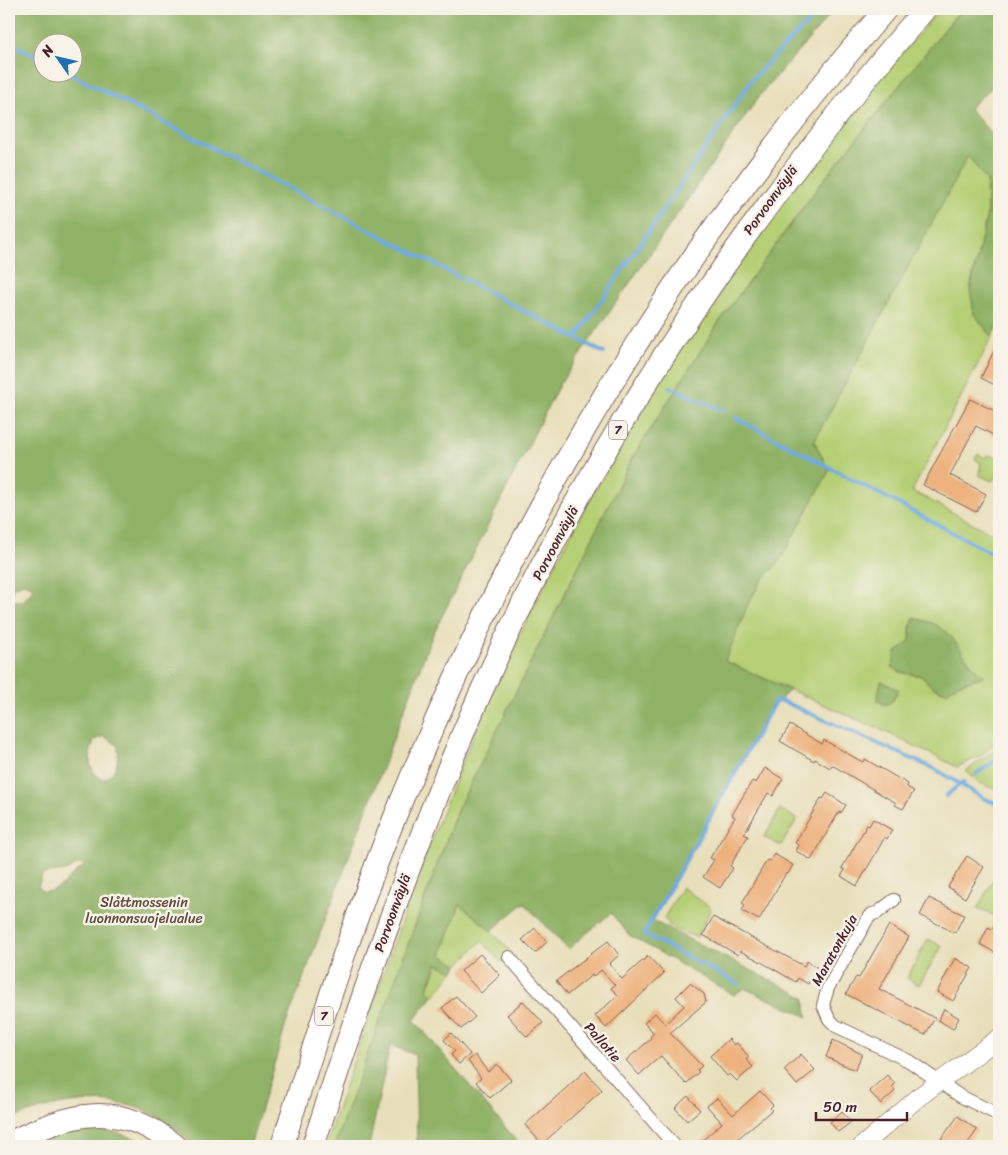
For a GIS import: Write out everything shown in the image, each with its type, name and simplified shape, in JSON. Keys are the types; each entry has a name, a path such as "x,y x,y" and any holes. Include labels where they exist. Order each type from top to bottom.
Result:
{"highway":[{"name":"Porvoonväylä","path":"282,1146 340,966 393,822 464,657 529,526 639,336 704,240 808,102 886,9"},
{"name":"Porvoonväylä","path":"313,1146 392,910 441,785 501,649 570,514 664,353 747,232 811,146 925,9"},
{"path":"9,1143 65,1118 101,1114 138,1122 175,1146"}],"main road":[{"path":"862,1146 940,1081 999,1038"}],"street":[{"name":"Maratonkuja","path":"894,900 877,913 872,914 867,920 828,988 824,1005 829,1019 836,1026 910,1060 960,1096 999,1116"},
{"name":"Pallotie","path":"509,957 676,1146"}],"green space":[{"name":"Slåttmossenin luonnonsuojelualue","path":"9,9 835,9 760,95 559,385 432,636 286,1024 250,1146 193,1146 174,1127 153,1114 130,1106 107,1102 82,1102 33,1111 9,1120","holes":["24,583 32,586 32,591 23,601 14,601 11,598 13,587","104,736 118,746 118,756 114,770 108,777 103,779 91,768 90,757 94,740","81,863 84,866 55,890 42,891 38,886 43,874 65,871"]},
{"path":"940,9 961,9 821,183 719,322 632,458 457,811 334,1146 325,1146 390,953 462,762 518,638 578,522 643,408 714,297 752,243 827,145"},
{"path":"961,9 999,9 999,81 969,108 999,143 999,324 992,337 974,314 970,289 987,215 987,181 968,156 814,441 829,471 778,564 761,581 748,604 725,661 790,690 774,706 653,921 804,997 808,1017 744,988 734,995 629,935 611,913 568,949 524,903 491,931 460,904 441,955 458,965 453,971 437,964 427,989 433,996 414,1020 521,1146 417,1146 415,1055 390,1045 369,1146 334,1146 457,811 632,458 719,322 821,183"},
{"path":"968,155 987,180 987,215 970,289 974,314 992,337 912,491 999,537 999,741 979,757 957,767 890,734 725,661 748,604 761,581 778,564 829,471 814,441","holes":["935,624 970,664 983,676 958,684 946,692 932,687 922,676 900,672 896,652"]},
{"path":"978,454 985,458 988,455 999,458 999,474 992,481 979,475 981,463 975,459"},
{"path":"914,618 942,628 971,664 984,676 958,684 947,692 932,687 922,676 900,672 892,667 896,652 910,641 910,628"},
{"path":"881,681 899,690 892,701 885,705 877,700"},
{"path":"999,747 999,791 980,783 966,771"},
{"path":"780,809 797,819 781,846 764,837"},
{"path":"999,870 999,917 977,909"},
{"path":"682,887 711,908 697,937 673,929 664,918"},
{"path":"460,904 491,931 512,953 501,962 482,941 462,961 417,1016 413,1012 431,982"},
{"path":"928,939 942,946 919,985 907,978"},
{"path":"77,1128 123,1135 149,1146 31,1146"}],"building":[{"path":"999,340 999,387 981,378"},
{"path":"970,399 999,413 999,438 976,426 950,475 986,494 976,512 923,485"},
{"path":"790,725 822,744 824,740 863,762 865,759 908,784 907,787 914,791 903,809 832,765 830,768 815,759 814,761 780,741"},
{"path":"765,768 783,779 773,796 768,793 744,834 748,836 730,866 733,868 720,888 703,877 714,860 710,858 735,817 732,815 752,781 756,783"},
{"path":"827,793 846,805 841,813 839,812 811,860 796,851 799,845 795,843 821,798 823,799"},
{"path":"873,819 892,830 887,839 885,837 857,886 841,876 845,870 842,868 867,825 869,826"},
{"path":"774,854 793,865 788,874 786,873 759,920 742,911 745,905 742,903 767,860 770,861"},
{"path":"967,856 984,867 965,898 948,887"},
{"path":"929,898 964,915 955,933 920,915"},
{"path":"713,917 804,966 807,961 818,968 808,984 798,978 796,982 740,951 738,955 703,935"},
{"path":"999,917 999,955 980,944 988,927 992,929"},
{"path":"889,925 909,937 879,989 935,1018 925,1035 846,994 856,977 859,978"},
{"path":"535,928 547,942 535,953 522,940"},
{"path":"608,941 619,955 609,964 622,979 648,956 664,973 606,1028 595,1016 618,995 611,988 615,985 601,970 567,995 556,981"},
{"path":"480,954 500,975 481,993 461,971"},
{"path":"955,958 972,968 953,1001 937,992"},
{"path":"690,983 704,994 706,1002 670,1033 702,1066 697,1070 699,1072 686,1084 661,1056 639,1075 626,1060 651,1039 650,1037 654,1033 644,1023 655,1013 665,1024 684,1006 676,997"},
{"path":"456,996 475,1017 461,1029 442,1008"},
{"path":"523,1001 543,1023 527,1037 507,1015"},
{"path":"944,1009 959,1018 953,1029 938,1020"},
{"path":"451,1033 470,1054 459,1064 451,1055 455,1051 444,1040"},
{"path":"729,1039 734,1045 737,1043 749,1057 746,1059 753,1067 737,1081 730,1074 727,1076 710,1056"},
{"path":"833,1040 862,1054 855,1070 826,1057"},
{"path":"801,1054 815,1070 797,1085 784,1070"},
{"path":"475,1055 488,1072 497,1064 511,1080 490,1098 476,1082 481,1078 468,1061"},
{"path":"585,1071 602,1090 542,1144 525,1125"},
{"path":"887,1075 895,1084 892,1087 895,1091 881,1104 869,1091"},
{"path":"760,1091 773,1105 770,1108 772,1110 729,1146 696,1146 722,1123 707,1106 717,1098 733,1115"},
{"path":"688,1096 700,1110 687,1121 675,1108"},
{"path":"842,1112 851,1122 838,1132 830,1122"},
{"path":"958,1116 977,1130 966,1146 936,1146"}],"waterway":[{"path":"604,353 576,338 753,78 821,9"},
{"path":"9,32 13,44"},
{"path":"14,45 32,54"},
{"path":"82,80 576,338"},
{"path":"670,387 724,411"},
{"path":"736,418 999,557"},
{"path":"739,984 644,934 775,702 782,701 935,769 960,784 964,782"},
{"path":"976,774 999,758"},
{"path":"946,796 960,784 985,799 999,804"}]}
